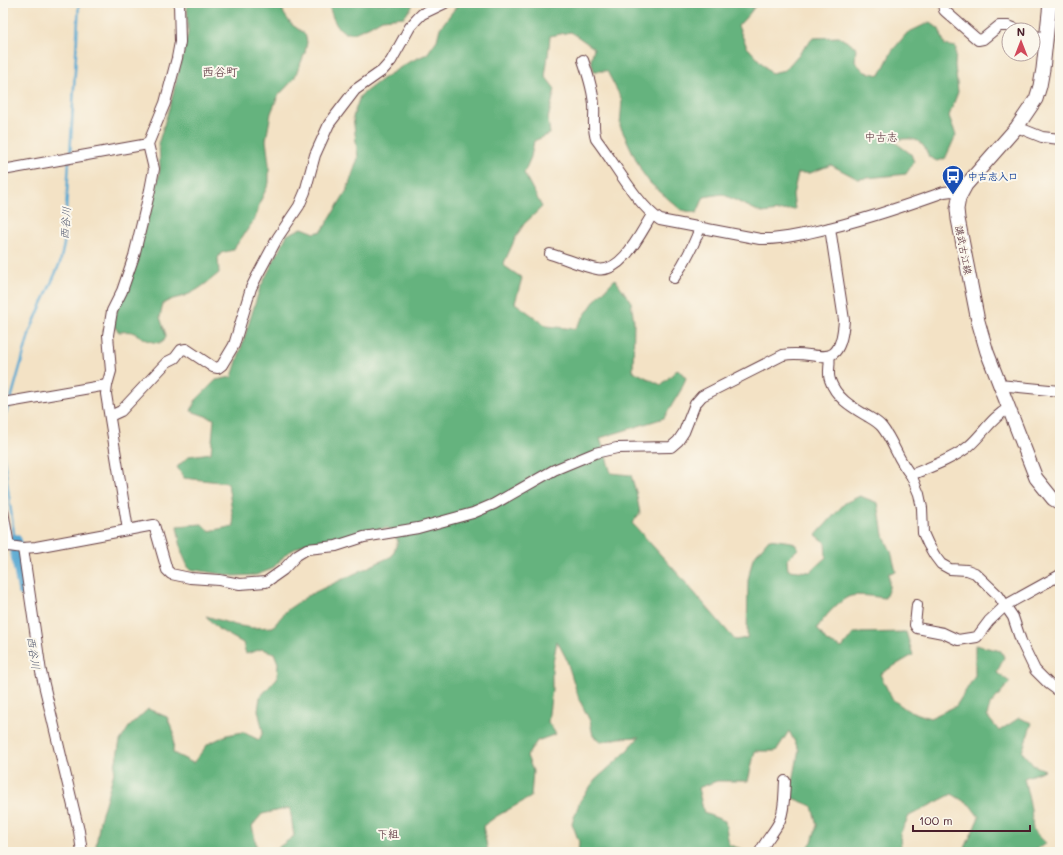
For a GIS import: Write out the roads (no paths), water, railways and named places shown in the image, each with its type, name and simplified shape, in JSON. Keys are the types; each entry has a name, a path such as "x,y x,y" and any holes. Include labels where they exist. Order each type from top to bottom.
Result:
{"main road":[{"name":"講武古江線","path":"1050,3 1040,86 1036,99 1017,127 966,185 959,198 957,209 978,321 987,352 1036,478 1053,499 1060,503"}],"street":[{"path":"128,530 106,394 111,371 108,334 112,311 127,277 150,190 154,169 148,144 165,103 177,58 180,42 179,3"},
{"path":"110,416 121,410 167,362 175,358 181,350 186,349 213,367 218,368 222,365 234,345 251,288 278,237 299,206 305,192 315,155 329,124 356,90 391,61 410,27 417,19 422,14 444,3"},
{"path":"943,3 944,10 978,40 983,39 1001,26"},
{"path":"1041,37 1046,39"},
{"path":"583,60 593,96 594,131 596,139 652,215 660,220 772,240 870,218 944,192 952,191 961,193"},
{"path":"1017,127 1042,137 1060,139"},
{"path":"3,170 148,144"},
{"path":"550,254 599,269 614,266 622,260 652,215"},
{"path":"674,278 693,248 700,228"},
{"path":"3,511 6,547 23,548 154,525 167,570 171,574 190,578 219,580 240,584 266,582 283,570 297,555 308,550 336,546 364,537 418,528 473,513 494,504 554,470 595,453 617,448 671,447 678,441 684,432 695,404 706,394 783,355 791,353 821,357 829,356 834,352 843,334 844,320 830,228"},
{"path":"829,356 829,378 839,396 852,408 881,426 903,467 910,475 921,501 923,533 935,556 942,564 950,569 967,570 982,578 1006,605 1013,617 1021,641 1036,670 1049,684 1060,692"},
{"path":"3,403 107,385"},
{"path":"999,385 1060,391"},
{"path":"910,475 959,453 978,437 999,414 1009,408"},
{"path":"23,548 43,679 79,831 82,852"},
{"path":"917,605 915,625 917,628 943,633 958,640 978,637 989,621 1006,605 1060,575"},
{"path":"760,852 780,820 783,811 785,782"}],"waterway":[{"name":"西谷川","path":"70,156 79,3"},
{"name":"西谷川","path":"11,399 30,331 60,263 64,244 69,161"},
{"name":"西谷川","path":"3,433 3,420 9,405"},
{"name":"西谷川","path":"3,452 15,541"},
{"name":"西谷川","path":"15,541 24,590"}],"place":[{"name":"中古志入口","path":"953,196"}],"district":[{"name":"西谷町","path":"220,71"},
{"name":"中古志","path":"881,136"},
{"name":"下組","path":"388,833"}]}
